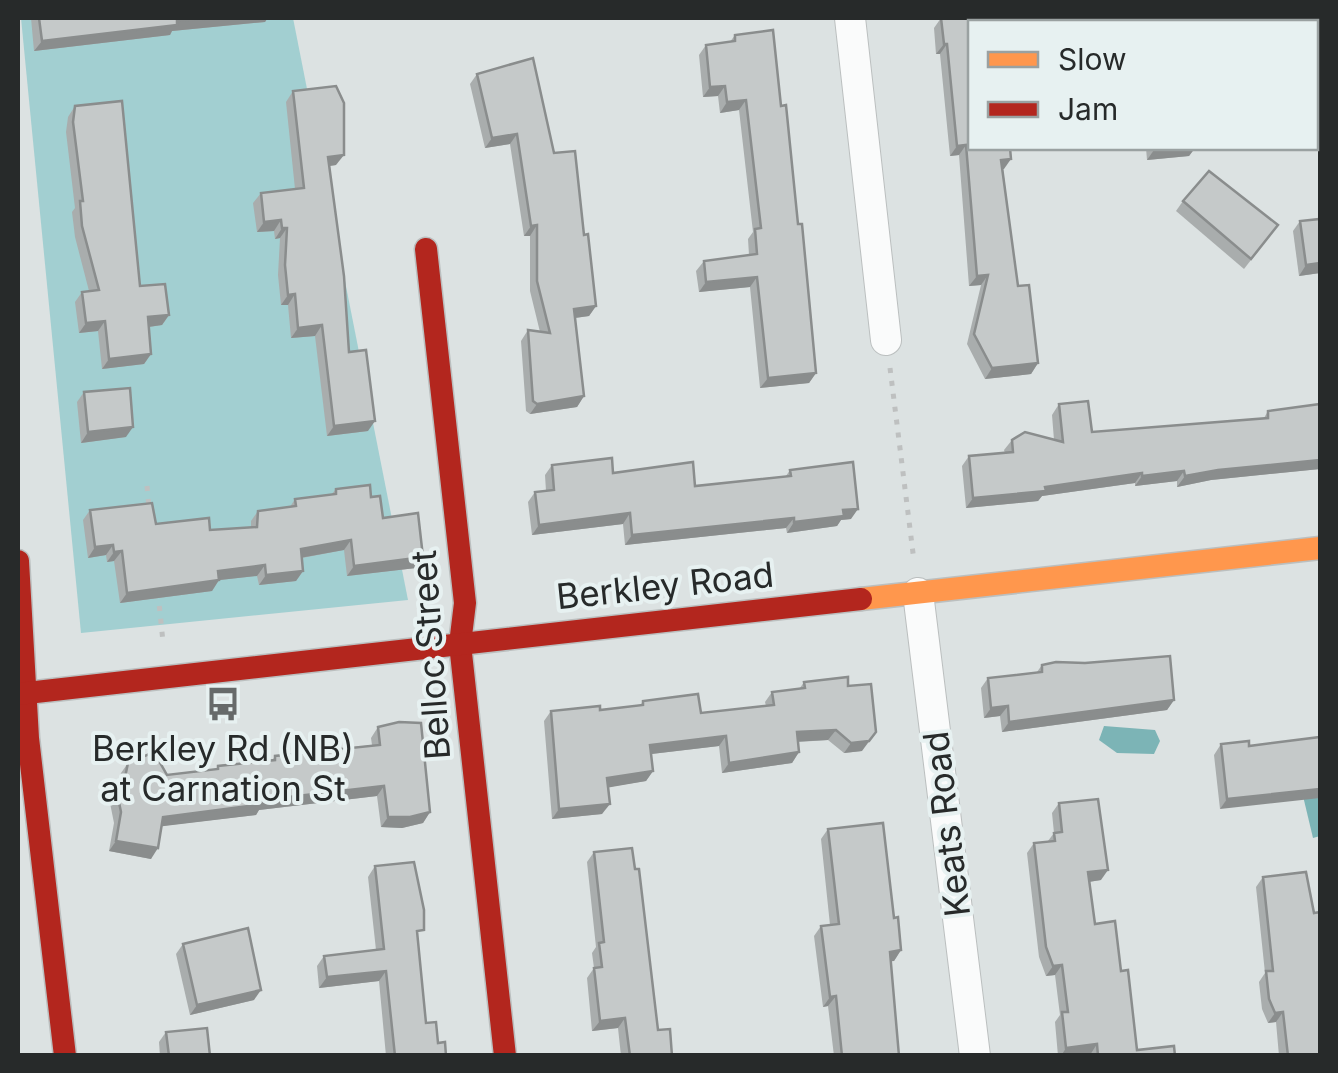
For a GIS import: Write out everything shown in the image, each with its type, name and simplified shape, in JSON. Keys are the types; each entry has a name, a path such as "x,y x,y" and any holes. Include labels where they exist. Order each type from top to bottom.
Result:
{"street":[{"path":"850,18 886,340"},
{"name":"Belloc Street","path":"426,249 465,602 460,644 505,1056"},
{"name":"Berkley Road","path":"22,694 1320,548"},
{"path":"18,561 22,694 65,1056"},
{"name":"Keats Road","path":"918,593 975,1056"}],"path":[{"path":"886,340 918,593"},
{"path":"147,486 151,520"},
{"path":"158,590 163,649"}],"shaded area":[{"path":"21,18 293,18 408,600 81,633"},
{"path":"1104,726 1155,730 1160,741 1154,754 1117,753 1099,740"},
{"path":"1320,793 1320,836 1313,838 1303,796"}],"building":[{"path":"39,18 218,18 42,41"},
{"path":"941,18 988,18 968,20 968,150 1010,150 1011,159 1001,160 1018,286 1029,285 1038,363 992,368 974,334 988,275 977,276 966,145 957,146"},
{"path":"1164,18 1217,18 1217,20"},
{"path":"773,30 781,106 786,105 798,224 802,224 816,373 768,378 757,277 706,282 704,261 757,254 755,229 761,228 746,100 727,102 725,86 710,87 706,45 735,41 735,35"},
{"path":"533,58 554,153 575,151 596,306 574,309 584,396 537,404 533,401 528,330 550,333 537,281 537,225 531,226 517,134 492,138 477,74"},
{"path":"336,86 344,103 344,155 328,157 344,276 349,352 366,350 375,421 334,426 322,325 298,328 295,294 288,295 287,228 282,228 281,220 264,222 261,193 304,188 293,91"},
{"path":"122,101 140,286 165,284 169,315 148,317 151,354 109,359 105,321 86,323 82,292 99,290 82,226 83,201 73,122 75,106"},
{"path":"1209,171 1278,225 1251,259 1183,201"},
{"path":"1320,219 1320,263 1306,265 1300,221"},
{"path":"130,388 133,427 88,432 84,392"},
{"path":"1088,401 1092,432 1268,418 1268,411 1320,404 1320,460 1185,476 1184,471 1142,473 1045,487 1046,491 973,498 969,456 1013,452 1012,440 1025,432 1063,442 1059,404"},
{"path":"612,458 613,473 693,462 695,486 791,476 790,470 853,462 858,509 843,510 844,516 794,522 794,518 632,535 630,513 539,525 535,492 554,490 552,465"},
{"path":"370,485 371,497 380,496 383,518 418,513 423,557 354,566 351,540 301,549 303,571 266,575 265,565 218,571 219,580 127,593 122,551 114,552 113,545 95,547 90,510 152,503 156,524 209,518 210,530 257,527 258,511 296,506 295,499 336,494 336,489"},
{"path":"1170,656 1174,700 1009,722 1008,706 991,708 988,678 1042,672 1042,665 1056,662"},
{"path":"848,677 848,686 871,684 876,732 869,741 851,743 836,730 797,732 799,752 729,763 726,736 650,745 653,771 607,778 610,804 559,809 551,711 600,706 600,710 698,694 701,713 774,705 772,692 805,688 804,682"},
{"path":"399,722 421,723 430,812 388,817 384,786 262,800 263,804 163,817 158,848 116,841 121,812 117,793 123,787 128,763 154,752 167,775 218,769 275,760 275,756 380,745 378,727"},
{"path":"1320,737 1320,789 1227,799 1221,744 1249,741 1249,746"},
{"path":"1098,799 1108,870 1088,872 1095,924 1115,921 1121,971 1128,970 1137,1050 1174,1046 1175,1056 1098,1056 1097,1044 1066,1048 1062,1012 1068,1012 1062,965 1053,966 1046,947 1034,843 1055,841 1054,833 1062,832 1059,803"},
{"path":"883,823 901,950 890,952 899,1056 842,1056 836,996 830,997 821,926 839,924 828,829"},
{"path":"632,848 635,869 639,869 658,1030 670,1029 672,1056 630,1056 625,1018 600,1021 594,968 602,967 599,943 604,942 594,852"},
{"path":"414,862 424,910 424,930 417,931 426,1023 436,1022 438,1043 445,1042 446,1056 395,1056 386,971 327,977 324,956 384,949 375,866"},
{"path":"1306,872 1314,913 1320,912 1320,1056 1288,1056 1283,1012 1275,1013 1269,999 1266,971 1273,971 1263,877"},
{"path":"248,928 261,990 197,1005 183,944"},
{"path":"207,1028 210,1056 169,1056 166,1032"}],"traffic: slow":[{"path":"861,599 1320,548"}],"traffic: jam":[{"path":"426,249 465,603 460,644 505,1056"},
{"path":"18,561 28,738 65,1056"},
{"path":"18,694 861,599"}],"place":[{"name":"Berkley Rd (NB) at Carnation St","path":"223,704"}]}
